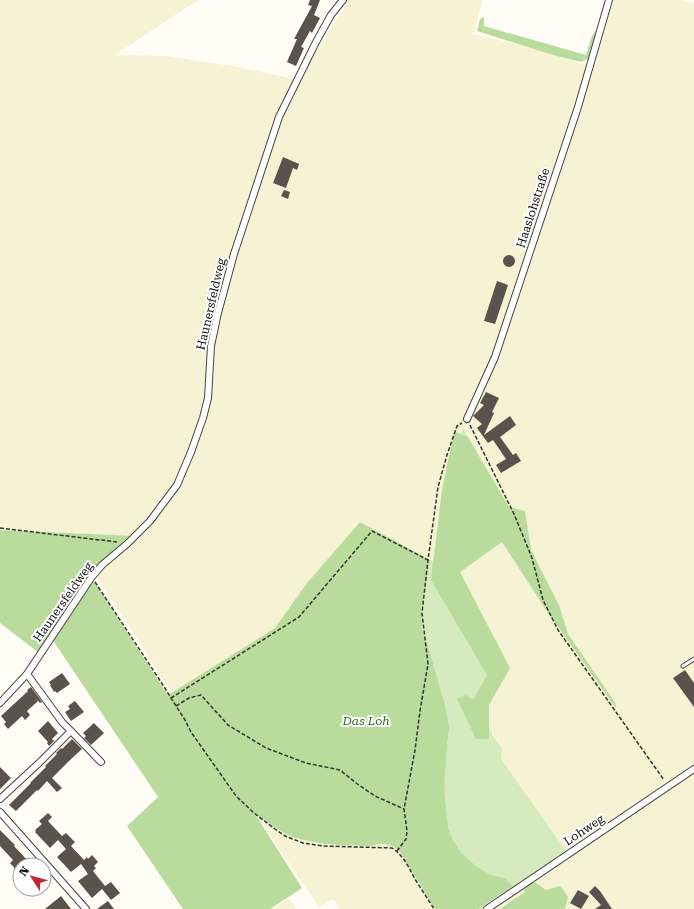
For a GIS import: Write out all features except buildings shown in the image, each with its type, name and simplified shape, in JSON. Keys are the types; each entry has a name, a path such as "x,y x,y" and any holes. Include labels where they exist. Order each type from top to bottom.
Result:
{"street":[{"name":"Haunersfeldweg","path":"0,703 27,674 91,578 102,565 127,544 150,521 177,485 203,418 208,398 210,346 218,313 234,254 274,131 279,117 316,42 331,15 343,0"},
{"name":"Haaslohstraße","path":"467,419 495,357 578,107 609,0"},
{"path":"27,674 62,722 100,762"},
{"path":"0,799 39,763 70,731"},
{"name":"Lohweg","path":"487,909 694,769"},
{"path":"0,812 86,909"}],"lane":[{"path":"683,666 694,658"}],"path":[{"path":"397,851 406,839 407,831 404,809 415,750 428,664 422,614 438,487 457,426 467,419 514,514 532,558 543,600 558,630 668,787"},
{"path":"0,528 127,544"},
{"path":"171,698 299,617 372,531 428,560"},
{"path":"91,578 98,585 163,684 191,732 236,796 254,814 285,836 303,843 323,846 392,848 405,860 434,909"},
{"path":"176,706 189,698 201,695 228,725 266,748 306,763 340,770 375,796 404,809"}],"green space":[{"path":"0,0 198,0 115,55 168,56 238,67 298,80 349,0 483,0 473,34 518,44 590,66 611,0 682,0 694,3 694,909 340,909 333,899 319,907 165,683 98,579 98,572 135,536 0,530"},
{"path":"484,17 484,26 586,55 592,36 597,30 588,59 581,62 553,55 477,31 480,19"},
{"name":"Das Loh","path":"463,428 518,529 454,571 478,607 509,671 495,689 487,705 489,727 494,738 502,749 501,759 566,851 479,909 458,909 403,854 393,847 382,844 317,840 371,529 434,562 448,466"},
{"path":"454,431 468,437 509,507 525,511 531,550 559,605 568,634 616,704 616,708 548,613 502,542 460,572 510,668 489,705 489,739 476,739 457,699 466,695 473,700 487,675 431,580 442,490"},
{"path":"360,522 430,560 421,609 423,622 421,628 428,646 445,705 449,727 444,788 448,828 461,853 477,867 491,875 504,878 513,886 478,909 435,909 401,853 393,846 387,844 370,846 324,844 295,838 284,833 255,814 302,888 270,909 183,909 127,826 158,797 54,642 48,638 39,653 0,623 0,530 136,536 114,555 91,581 95,583 168,695 275,628 307,583"},
{"path":"533,881 546,890 560,886 568,897 565,909 500,909 525,892 523,887"},
{"path":"289,898 296,909 272,909"}]}
